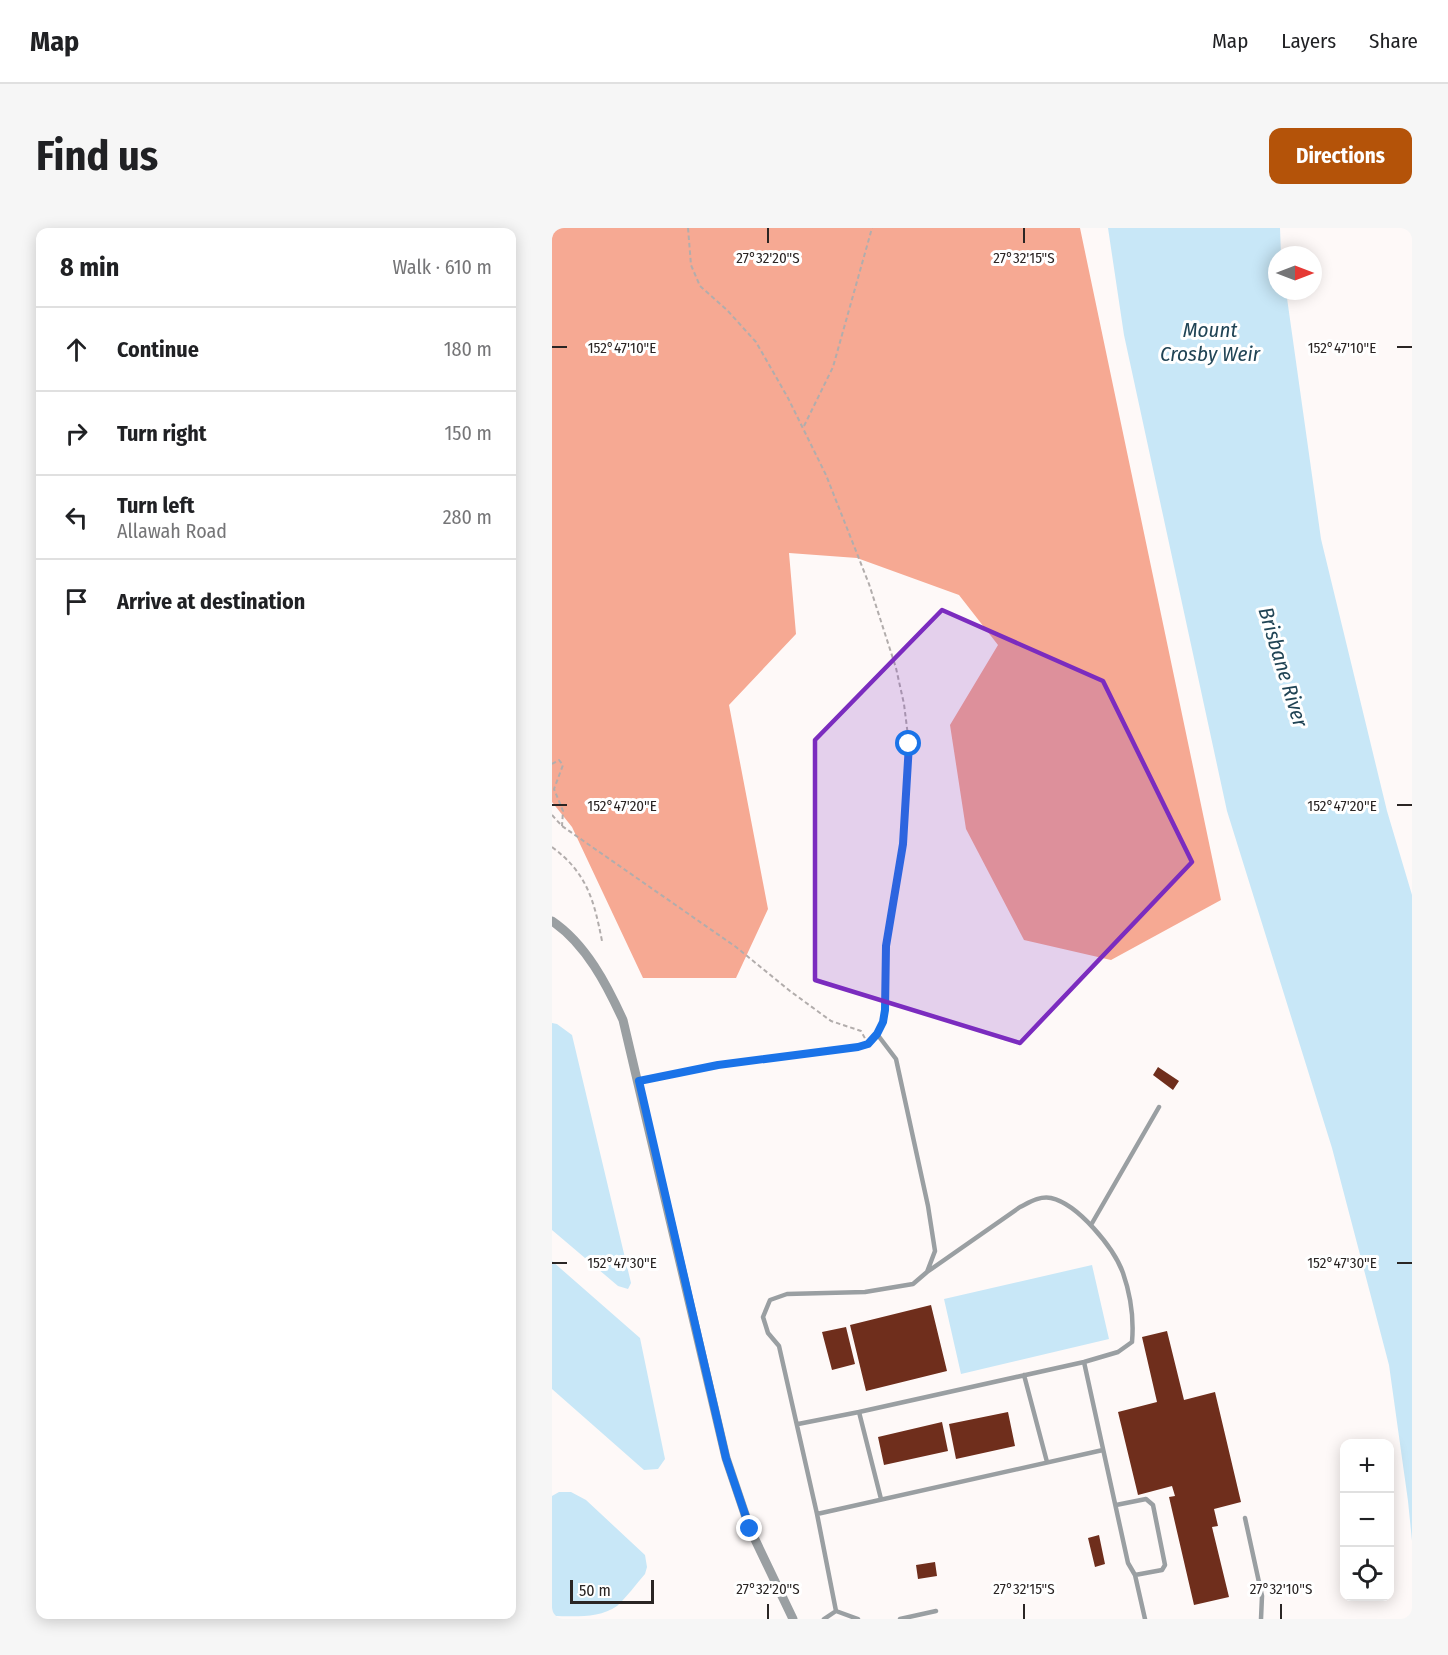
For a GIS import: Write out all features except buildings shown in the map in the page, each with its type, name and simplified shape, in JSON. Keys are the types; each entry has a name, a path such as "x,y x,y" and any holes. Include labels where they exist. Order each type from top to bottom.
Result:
{"street":[{"path":"552,921 586,954 609,988 623,1020 726,1458 750,1529 793,1619"}],"lane":[{"path":"877,1034 896,1059 926,1195 935,1251 927,1272"},
{"path":"1092,1225 1159,1107"},
{"path":"798,1424 1084,1362 1118,1352 1132,1342 1134,1320 1123,1272 1097,1230 1078,1212 1051,1198 1035,1199 1020,1207 913,1284 865,1292 787,1294 770,1300 762,1317 768,1333 779,1346 798,1424 836,1611"},
{"path":"1084,1362 1128,1563 1135,1575 1145,1619"},
{"path":"1024,1375 1047,1462"},
{"path":"859,1412 881,1499"},
{"path":"817,1514 1103,1450"},
{"path":"1116,1505 1146,1499 1153,1505 1165,1565 1162,1570 1135,1575"},
{"path":"1245,1518 1262,1596 1261,1619"},
{"path":"824,1619 836,1611"},
{"path":"836,1611 858,1619"},
{"path":"900,1619 936,1611"}],"path":[{"path":"639,1081 718,1065 777,1056 842,1050 868,1044 877,1034 883,1022 885,1010 886,946 903,844 909,744 904,704 896,668 869,584 826,475 788,398 756,342 727,310 700,286 691,265 688,228"},
{"path":"803,427 833,367 872,228"},
{"path":"552,764 559,760 563,765 554,789 563,811 562,826"},
{"path":"552,815 562,826 736,947 831,1021 861,1031 868,1044"},
{"path":"552,847 568,859 581,877 594,903 602,940"}],"highlighted area":[{"path":"942,610 1103,681 1192,862 1020,1043 815,980 815,740"}],"shaded area":[{"path":"552,228 1080,228 1221,900 1111,960 1024,940 966,829 950,725 998,645 959,595 857,558 789,553 796,634 729,705 768,909 736,978 643,978 572,827 552,802"}],"water":[{"name":"Mount Crosby Weir","path":"1108,228 1280,228 1281,246 1268,246 1268,300 1287,300 1321,539 1387,811 1412,895 1412,1541 1389,1365 1332,1148 1227,811 1124,335"},
{"path":"552,1023 572,1035 631,1283 628,1289 618,1286 552,1230"},
{"path":"552,1261 640,1338 665,1459 658,1469 644,1470 552,1389"},
{"path":"1092,1265 1109,1339 961,1374 944,1299"},
{"path":"559,1492 571,1492 586,1500 645,1555 647,1567 645,1574 621,1602 610,1610 585,1616 552,1616 552,1496"}],"route":[{"path":"750,1529 726,1458 639,1081 718,1065 858,1047 868,1044 877,1034 883,1022 885,1010 886,946 903,844 909,744"}],"water label":[{"name":"Brisbane River","path":"1283,667"}]}
